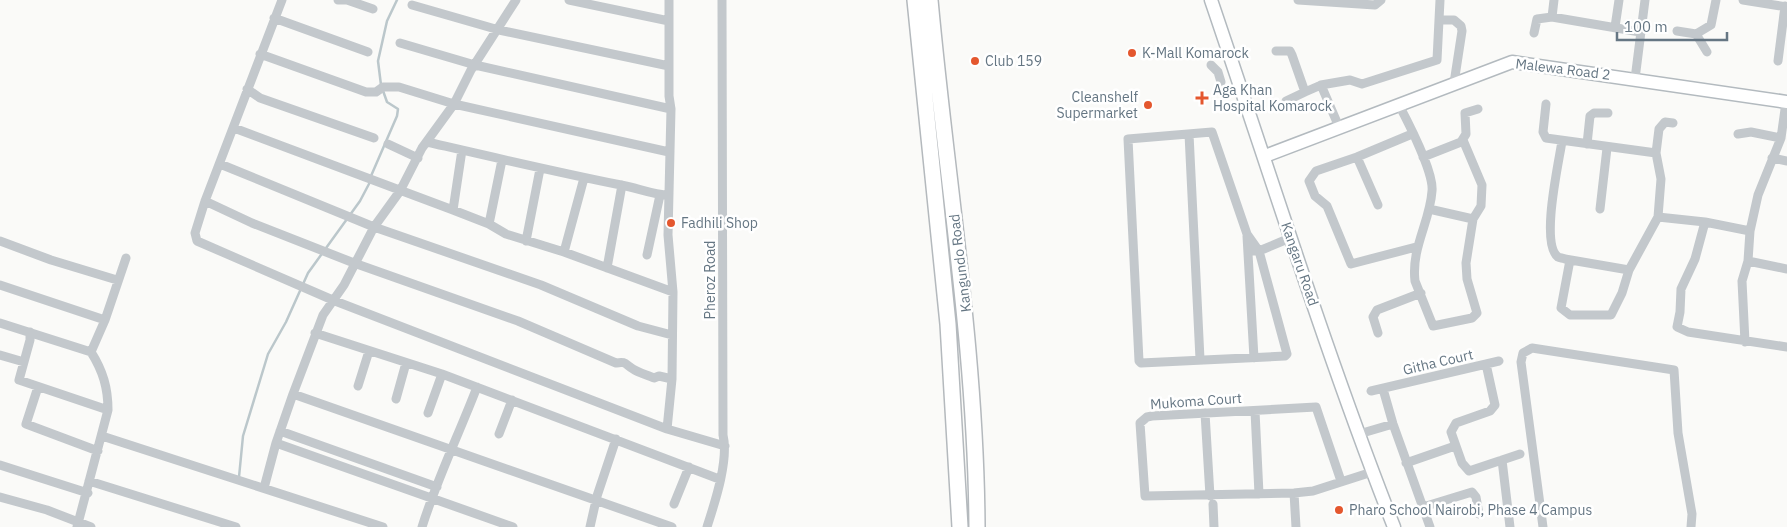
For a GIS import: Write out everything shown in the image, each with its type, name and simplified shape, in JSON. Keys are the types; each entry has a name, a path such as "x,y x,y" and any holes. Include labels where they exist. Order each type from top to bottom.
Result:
{"highway":[{"name":"Kangundo Road","path":"915,0 943,260 960,527"},
{"name":"Kangundo Road","path":"930,0 966,319 974,409 977,527"}],"main road":[{"name":"Kangaru Road","path":"1210,0 1265,156 1290,238 1372,472 1394,527"},
{"name":"Malewa Road 2","path":"1265,156 1339,126 1512,62 1786,102"}],"street":[{"path":"282,0 206,201 195,233 197,241 335,301 668,429 725,446"},
{"path":"338,0 347,0 372,9"},
{"path":"264,488 292,394 323,315 335,301 374,226 400,191 427,142 454,104 475,65 499,30 516,0"},
{"path":"568,0 669,21"},
{"path":"668,429 672,379 673,292 668,235 671,109 669,0"},
{"name":"Pheroz Road","path":"707,527 720,479 725,446 723,435 722,0"},
{"path":"1298,0 1375,5 1381,0"},
{"path":"1286,101 1320,85 1350,80 1362,84 1437,60 1440,0"},
{"path":"1552,17 1554,0"},
{"path":"1615,27 1619,0"},
{"path":"1635,79 1645,0"},
{"path":"1677,31 1696,34 1711,25 1716,0"},
{"path":"1747,0 1786,6 1778,61"},
{"path":"412,5 499,30 669,66"},
{"path":"1534,33 1537,19 1552,17 1640,32"},
{"path":"274,18 368,52"},
{"path":"1439,20 1454,20 1461,26 1462,31 1454,83"},
{"path":"1696,34 1707,52"},
{"path":"400,43 475,65 671,109"},
{"path":"1276,51 1290,51 1305,92"},
{"path":"260,54 366,92 382,88 399,87 454,104 669,152"},
{"path":"1211,65 1218,72 1221,82"},
{"path":"1320,85 1339,126"},
{"path":"247,89 260,98 374,138"},
{"path":"1744,342 1741,298 1742,281 1748,261 1750,231 1758,195 1780,138 1786,102"},
{"path":"1546,104 1544,136 1562,141 1607,148 1656,153"},
{"path":"1399,105 1423,157 1433,189 1429,209 1416,247 1414,273 1433,326 1475,316 1477,308 1467,278 1466,263 1474,219 1481,206 1482,185 1463,140"},
{"path":"1423,157 1463,140 1466,134 1465,114 1478,109"},
{"path":"1587,144 1590,116 1594,113 1608,113"},
{"path":"1570,260 1561,302 1562,308 1570,315 1611,314 1622,293 1629,270 1658,217 1661,179 1656,153 1659,129 1665,122 1673,122"},
{"path":"234,128 363,178 374,180 453,210 488,224 506,234 564,252 673,292"},
{"path":"1212,132 1288,351 1285,356 1139,362 1129,138 1189,134 1212,132"},
{"path":"1738,134 1751,132 1780,138"},
{"path":"1189,134 1200,359"},
{"path":"1412,134 1357,157 1316,171 1309,178 1315,196 1327,206 1348,262 1356,263 1416,247"},
{"path":"1562,141 1550,222 1554,252 1558,256 1570,260 1629,270"},
{"path":"427,142 540,169 622,185 660,195 670,195"},
{"path":"388,144 418,158"},
{"path":"1600,209 1607,148"},
{"path":"453,210 462,150"},
{"path":"1357,157 1378,205"},
{"path":"1772,158 1787,161"},
{"path":"488,224 502,160"},
{"path":"220,164 374,226 542,285 638,326 672,335"},
{"path":"526,241 540,169"},
{"path":"564,252 584,178"},
{"path":"607,268 622,185"},
{"path":"647,255 660,195"},
{"path":"206,201 252,223 354,263 518,321 616,363 621,361 628,363 632,369 654,378 659,376 672,379"},
{"path":"1429,209 1474,219"},
{"path":"1658,217 1705,222 1750,231"},
{"path":"1705,222 1695,259 1681,289 1680,312 1676,325 1681,331 1787,347"},
{"path":"1254,251 1290,238"},
{"path":"0,241 51,260 117,280"},
{"path":"1254,251 1254,358"},
{"path":"92,352 106,320 117,280 126,258"},
{"path":"1748,261 1787,270"},
{"path":"0,285 106,320"},
{"path":"1378,333 1373,317 1377,310 1421,293"},
{"path":"0,323 92,352 104,378 108,394 108,410 78,525"},
{"path":"30,332 18,380 108,410"},
{"path":"315,333 406,364 442,374 720,479"},
{"path":"1543,527 1520,362 1523,353 1532,348 1674,370 1678,433 1692,514 1692,527"},
{"path":"358,386 370,351"},
{"path":"0,355 24,362"},
{"name":"Githa Court","path":"1371,392 1499,361"},
{"path":"396,398 406,364"},
{"path":"1486,364 1495,405 1490,410 1456,424 1451,432 1455,446 1462,463 1469,471 1520,454"},
{"path":"428,413 442,374"},
{"path":"422,527 431,497 453,451 477,387"},
{"path":"38,388 26,424 98,451"},
{"path":"1383,389 1406,463 1430,527"},
{"path":"292,394 672,527"},
{"path":"499,434 512,400"},
{"name":"Mukoma Court","path":"1212,500 1145,496 1142,479 1140,432 1143,419 1152,416 1316,407 1342,481"},
{"path":"1255,411 1259,494"},
{"path":"1205,413 1214,527"},
{"path":"1359,434 1393,424"},
{"path":"280,431 437,487"},
{"path":"102,436 383,527"},
{"path":"590,527 596,500 616,439"},
{"path":"276,443 513,527"},
{"path":"1406,463 1455,446"},
{"path":"1502,460 1510,527"},
{"path":"0,466 88,492"},
{"path":"674,504 689,467"},
{"path":"1212,500 1259,494 1313,491 1372,472"},
{"path":"89,481 236,527"},
{"path":"1423,507 1472,492 1476,497 1478,514"},
{"path":"1294,493 1296,527"},
{"path":"0,497 47,510 78,525 90,527"}],"waterway":[{"path":"371,176 397,116 398,109 387,102 381,85 378,61 387,21 397,0"},
{"path":"239,477 243,436 268,354 286,322 308,273 360,201 370,182"}],"place":[{"name":"K-Mall Komarock","path":"1132,53"},
{"name":"Club 159","path":"975,61"},
{"name":"Aga Khan Hospital Komarock","path":"1202,98"},
{"name":"Cleanshelf Supermarket","path":"1148,105"},
{"name":"Fadhili Shop","path":"671,223"},
{"name":"Pharo School Nairobi, Phase 4 Campus","path":"1339,510"}]}
